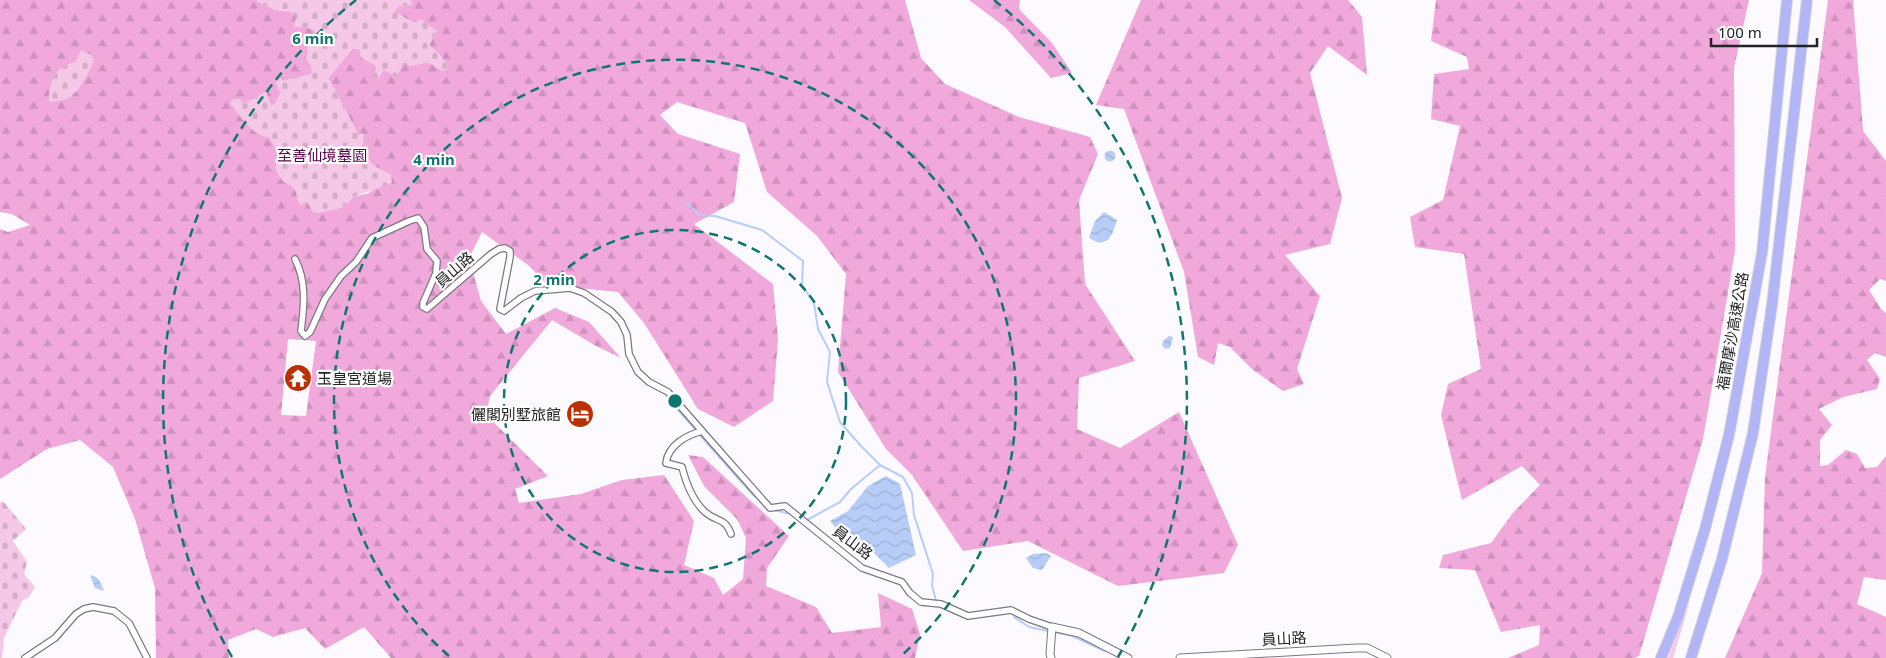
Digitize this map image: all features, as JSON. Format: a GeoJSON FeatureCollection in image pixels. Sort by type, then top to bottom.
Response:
{"type":"FeatureCollection","features":[{"type":"Feature","properties":{"kind":"highway","name":"福爾摩沙高速公路"},"geometry":{"type":"LineString","coordinates":[[1661,658],[1678,617],[1706,529],[1729,435],[1762,253],[1787,0]]}},
{"type":"Feature","properties":{"kind":"highway"},"geometry":{"type":"LineString","coordinates":[[1692,658],[1722,559],[1753,433],[1772,305],[1807,0]]}},
{"type":"Feature","properties":{"kind":"street","name":"員山路"},"geometry":{"type":"LineString","coordinates":[[295,259],[300,272],[305,300],[301,331],[306,336],[310,332],[325,299],[341,276],[356,262],[372,238],[409,220],[418,218],[424,227],[427,249],[437,261],[436,273],[423,303],[424,308],[427,309],[491,254],[504,248],[510,251],[510,257],[500,309],[504,311],[521,298],[535,291],[570,288],[584,293],[612,312],[621,322],[626,335],[629,354],[638,372],[649,382],[668,392],[770,508],[785,506],[862,568],[902,582],[920,602],[941,604],[968,616],[1011,610],[1052,631],[1079,633],[1128,658]]}},
{"type":"Feature","properties":{"kind":"street"},"geometry":{"type":"LineString","coordinates":[[702,431],[690,434],[672,448],[666,462],[682,467],[687,485],[693,496],[706,513],[722,519],[731,534]]}},
{"type":"Feature","properties":{"kind":"street"},"geometry":{"type":"LineString","coordinates":[[24,658],[55,638],[76,614],[84,608],[93,607],[114,611],[129,623],[147,658]]}},
{"type":"Feature","properties":{"kind":"street"},"geometry":{"type":"LineString","coordinates":[[1051,658],[1052,631]]}},
{"type":"Feature","properties":{"kind":"street","name":"員山路"},"geometry":{"type":"LineString","coordinates":[[1180,658],[1366,648],[1387,658]]}},
{"type":"Feature","properties":{"kind":"green space"},"geometry":{"type":"Polygon","coordinates":[[[0,0],[255,0],[276,10],[291,12],[307,27],[316,31],[307,45],[308,53],[306,58],[311,65],[313,74],[283,81],[281,78],[276,83],[281,93],[275,104],[271,106],[266,92],[244,104],[231,103],[254,131],[270,137],[280,157],[283,181],[294,188],[297,199],[302,205],[307,201],[342,208],[353,197],[369,193],[391,175],[374,166],[366,159],[362,150],[362,133],[359,136],[328,78],[353,48],[360,50],[361,57],[384,70],[405,61],[410,66],[428,62],[443,71],[448,67],[439,54],[429,45],[437,31],[416,24],[393,11],[399,6],[412,4],[410,0],[905,0],[921,58],[945,84],[1019,117],[1090,137],[1098,154],[1079,200],[1085,284],[1135,361],[1079,378],[1077,429],[1120,448],[1179,412],[1238,545],[1224,573],[1118,586],[1028,541],[963,551],[912,475],[886,449],[838,372],[846,274],[817,236],[767,192],[745,123],[677,102],[660,115],[678,134],[740,154],[734,202],[694,224],[773,284],[778,339],[773,401],[734,427],[698,409],[644,323],[618,292],[548,285],[528,265],[482,232],[469,258],[481,301],[506,334],[555,308],[589,322],[621,358],[596,346],[552,320],[490,396],[486,415],[548,476],[515,489],[519,503],[581,494],[622,480],[664,475],[694,521],[684,565],[714,578],[723,595],[743,579],[746,538],[737,519],[704,486],[688,455],[703,457],[789,536],[767,568],[766,586],[816,607],[832,633],[881,627],[878,593],[912,609],[920,634],[915,658],[391,658],[364,627],[325,649],[305,628],[273,637],[256,629],[228,640],[229,658],[156,658],[155,588],[135,519],[113,467],[80,440],[47,449],[0,479],[0,229],[8,232],[30,225],[12,214],[0,212],[0,0]],[[288,339],[281,415],[306,416],[316,341],[288,339]]]}},
{"type":"Feature","properties":{"kind":"green space","name":"至善仙境墓園"},"geometry":{"type":"Polygon","coordinates":[[[255,0],[410,0],[413,4],[399,6],[394,11],[415,24],[420,19],[437,31],[429,45],[439,54],[448,67],[443,71],[428,62],[410,66],[405,62],[396,77],[384,70],[378,79],[373,76],[376,66],[361,57],[360,50],[353,48],[328,78],[359,135],[362,133],[363,154],[373,165],[391,175],[392,183],[353,197],[342,208],[314,214],[307,202],[302,205],[297,199],[296,190],[282,180],[275,168],[280,157],[270,138],[258,134],[252,129],[230,103],[236,96],[244,104],[266,92],[271,105],[275,104],[281,93],[276,83],[280,78],[284,81],[312,74],[311,65],[306,58],[308,53],[307,45],[316,31],[307,27],[294,27],[296,17],[291,12],[276,10],[255,0]]]}},
{"type":"Feature","properties":{"kind":"green space"},"geometry":{"type":"Polygon","coordinates":[[[969,0],[1020,0],[1019,9],[1052,43],[1072,73],[1051,78],[1005,27],[969,0]]]}},
{"type":"Feature","properties":{"kind":"green space"},"geometry":{"type":"Polygon","coordinates":[[[1141,0],[1348,0],[1362,17],[1367,75],[1328,46],[1310,73],[1342,198],[1330,244],[1285,255],[1320,296],[1297,369],[1304,384],[1283,391],[1253,370],[1230,347],[1218,343],[1214,365],[1198,357],[1184,272],[1124,109],[1096,105],[1141,0]]]}},
{"type":"Feature","properties":{"kind":"green space"},"geometry":{"type":"Polygon","coordinates":[[[1436,0],[1749,0],[1734,68],[1735,251],[1703,439],[1639,656],[1634,658],[1508,658],[1539,645],[1540,625],[1501,632],[1475,570],[1439,568],[1443,555],[1491,543],[1512,514],[1540,485],[1522,466],[1462,500],[1441,415],[1448,384],[1481,369],[1464,254],[1415,247],[1410,217],[1443,200],[1460,126],[1431,119],[1434,74],[1469,69],[1467,57],[1431,41],[1436,0]]]}},
{"type":"Feature","properties":{"kind":"green space"},"geometry":{"type":"Polygon","coordinates":[[[1828,0],[1853,0],[1863,131],[1886,161],[1886,281],[1880,279],[1869,290],[1881,309],[1886,313],[1886,357],[1875,353],[1867,360],[1880,379],[1877,389],[1843,397],[1819,409],[1832,425],[1820,440],[1820,466],[1828,465],[1846,450],[1857,454],[1865,468],[1877,467],[1886,456],[1886,580],[1864,577],[1857,604],[1886,617],[1886,658],[1725,658],[1762,573],[1765,477],[1828,0]]]}},
{"type":"Feature","properties":{"kind":"green space"},"geometry":{"type":"Polygon","coordinates":[[[81,50],[95,57],[85,80],[69,98],[49,102],[50,88],[54,76],[62,67],[75,62],[81,50]]]}},
{"type":"Feature","properties":{"kind":"green space"},"geometry":{"type":"Polygon","coordinates":[[[3,501],[26,529],[13,541],[27,562],[24,574],[35,587],[29,597],[22,601],[4,638],[2,658],[0,658],[0,503],[3,501]]]}},
{"type":"Feature","properties":{"kind":"green space"},"geometry":{"type":"Polygon","coordinates":[[[1690,601],[1673,658],[1668,658],[1690,601]]]}},
{"type":"Feature","properties":{"kind":"water"},"geometry":{"type":"Polygon","coordinates":[[[1110,150],[1116,156],[1110,162],[1104,156],[1110,150]]]}},
{"type":"Feature","properties":{"kind":"water"},"geometry":{"type":"Polygon","coordinates":[[[1104,212],[1117,220],[1108,240],[1099,243],[1089,238],[1095,221],[1104,212]]]}},
{"type":"Feature","properties":{"kind":"water"},"geometry":{"type":"Polygon","coordinates":[[[1169,336],[1173,337],[1170,348],[1165,349],[1162,345],[1169,336]]]}},
{"type":"Feature","properties":{"kind":"water"},"geometry":{"type":"Polygon","coordinates":[[[886,476],[900,484],[916,555],[889,568],[857,536],[847,542],[830,521],[848,511],[868,486],[886,476]]]}},
{"type":"Feature","properties":{"kind":"water"},"geometry":{"type":"Polygon","coordinates":[[[1046,553],[1051,556],[1042,570],[1033,568],[1026,558],[1033,554],[1046,553]]]}},
{"type":"Feature","properties":{"kind":"water"},"geometry":{"type":"Polygon","coordinates":[[[90,575],[98,578],[104,591],[95,588],[90,575]]]}},
{"type":"Feature","properties":{"kind":"waterway"},"geometry":{"type":"LineString","coordinates":[[686,202],[699,215],[715,216],[762,230],[803,261],[802,285],[814,303],[818,329],[830,352],[827,382],[840,422],[880,465],[903,477],[912,493],[914,515],[933,574],[932,585],[936,601]]}},
{"type":"Feature","properties":{"kind":"waterway"},"geometry":{"type":"LineString","coordinates":[[669,400],[696,430]]}},
{"type":"Feature","properties":{"kind":"waterway"},"geometry":{"type":"LineString","coordinates":[[699,434],[753,495],[760,500]]}},
{"type":"Feature","properties":{"kind":"waterway"},"geometry":{"type":"LineString","coordinates":[[805,519],[807,520],[840,502],[851,489],[880,465]]}},
{"type":"Feature","properties":{"kind":"waterway"},"geometry":{"type":"LineString","coordinates":[[774,510],[791,514]]}},
{"type":"Feature","properties":{"kind":"waterway"},"geometry":{"type":"LineString","coordinates":[[1014,617],[1029,627],[1048,631]]}},
{"type":"Feature","properties":{"kind":"waterway"},"geometry":{"type":"LineString","coordinates":[[1053,632],[1072,636],[1105,651]]}},
{"type":"Feature","properties":{"kind":"place","name":"玉皇宮道場"},"geometry":{"type":"Point","coordinates":[298,378]}},
{"type":"Feature","properties":{"kind":"place","name":"儷閣別墅旅館"},"geometry":{"type":"Point","coordinates":[580,414]}}]}
